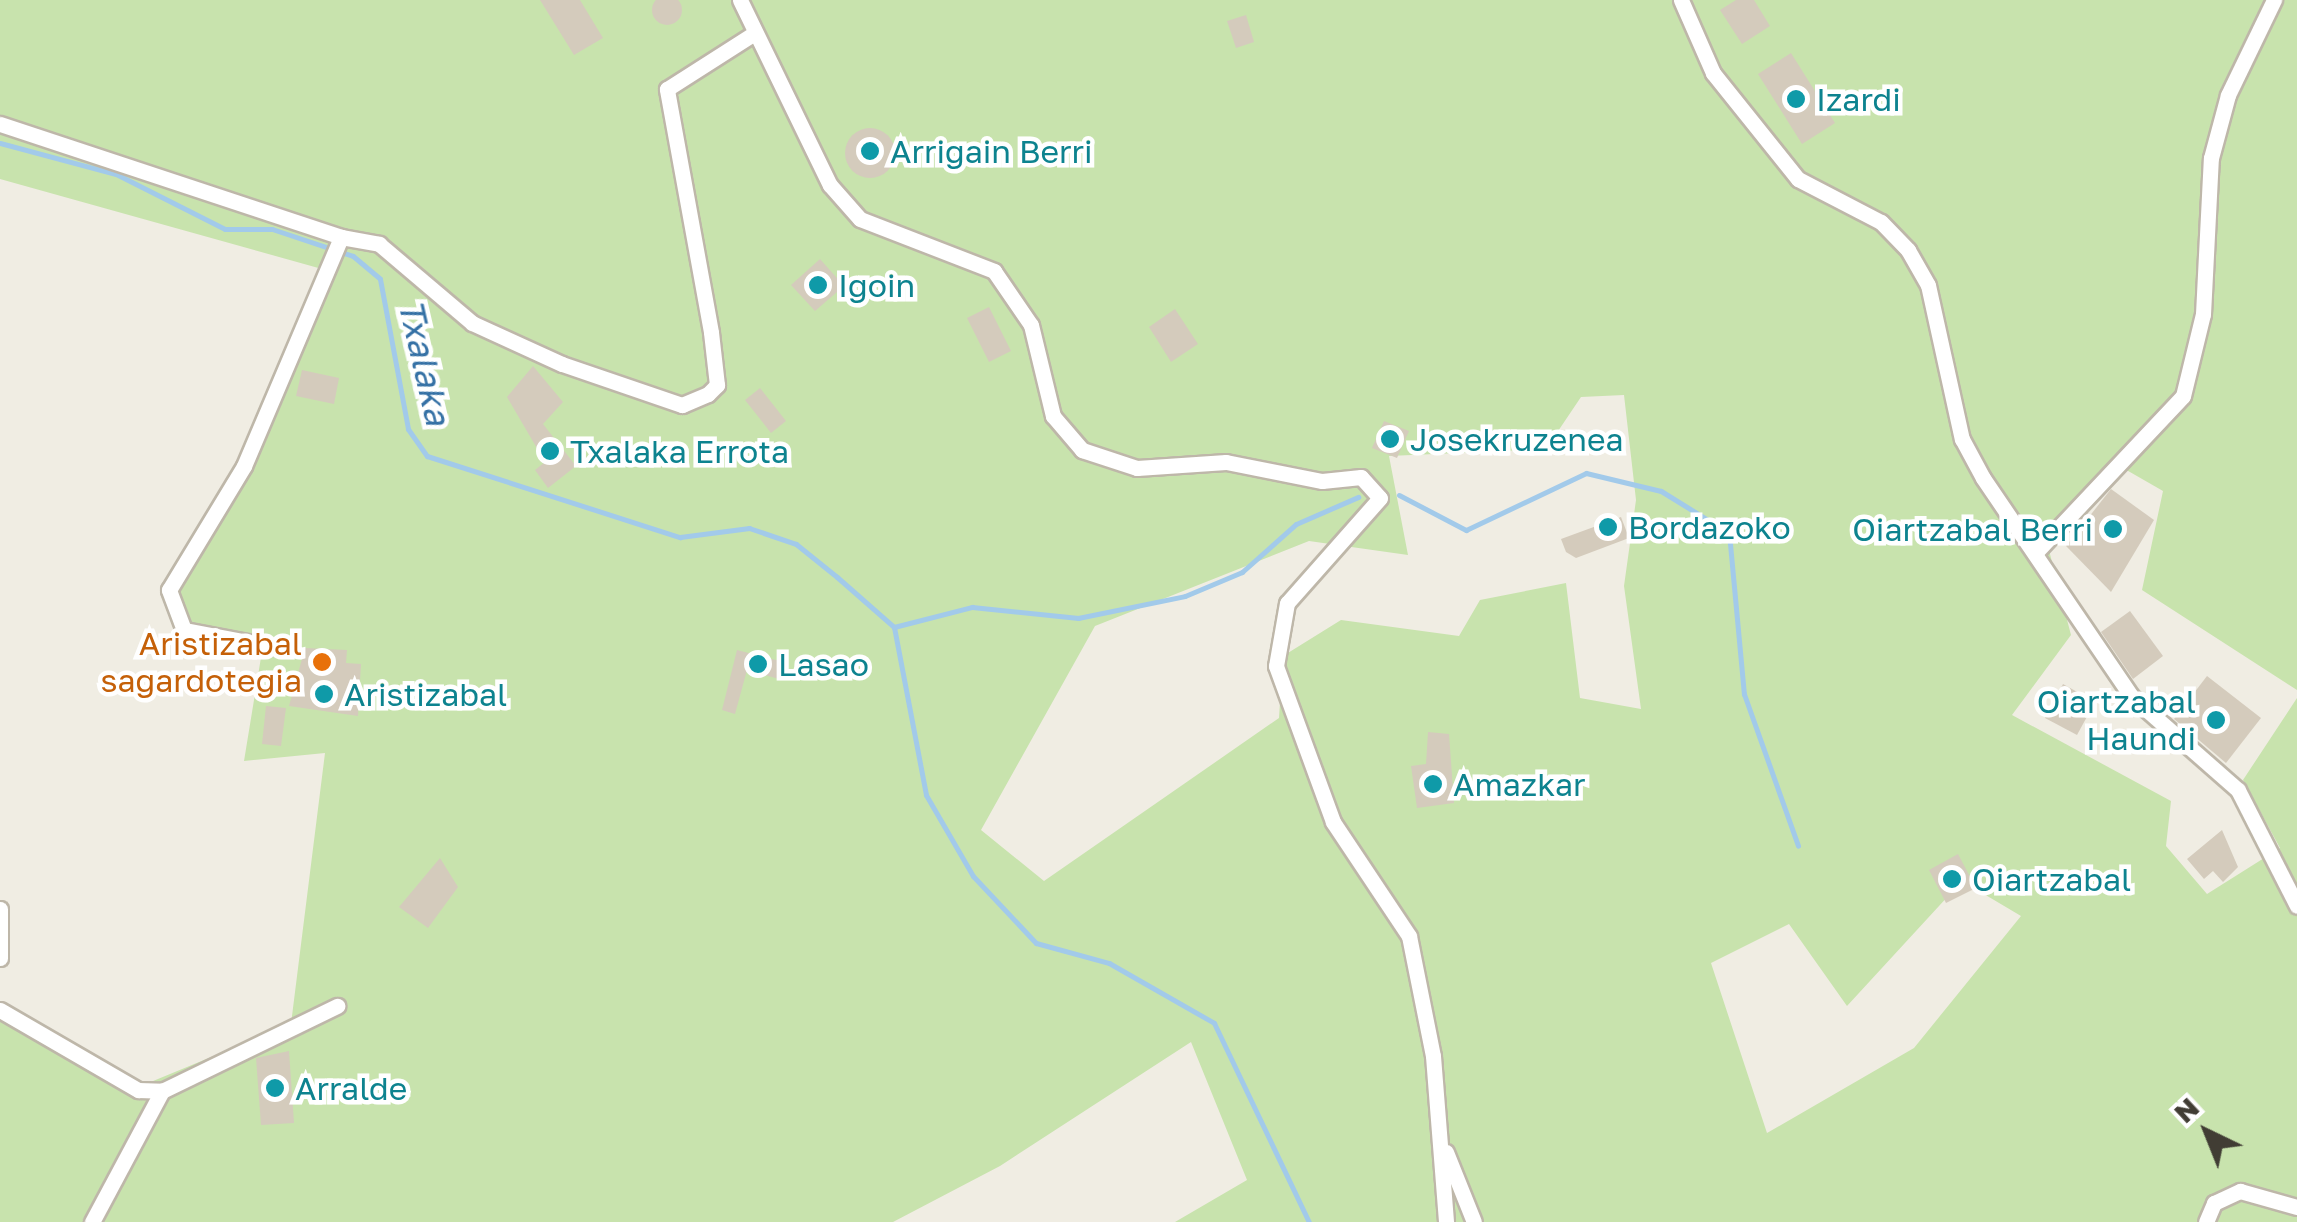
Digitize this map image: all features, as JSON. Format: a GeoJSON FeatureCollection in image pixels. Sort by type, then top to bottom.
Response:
{"type":"FeatureCollection","features":[{"type":"Feature","properties":{"kind":"street"},"geometry":{"type":"LineString","coordinates":[[740,0],[750,36],[830,185],[860,219],[994,271],[1014,296],[1053,416],[1082,450],[1137,468],[1226,462],[1322,481],[1361,477],[1380,498],[1287,603],[1276,666],[1332,822],[1409,936],[1439,1136],[1446,1222]]}},
{"type":"Feature","properties":{"kind":"street"},"geometry":{"type":"LineString","coordinates":[[1681,0],[1714,73],[1787,166],[1881,222],[1908,250],[1928,285],[1962,439],[2131,696],[2238,790],[2297,906]]}},
{"type":"Feature","properties":{"kind":"street"},"geometry":{"type":"LineString","coordinates":[[2036,552],[2183,396],[2203,314],[2210,158],[2228,95],[2274,0]]}},
{"type":"Feature","properties":{"kind":"street"},"geometry":{"type":"LineString","coordinates":[[0,124],[339,240],[379,244],[472,323],[562,364],[682,405],[708,394],[717,385],[667,89],[750,36]]}},
{"type":"Feature","properties":{"kind":"street"},"geometry":{"type":"LineString","coordinates":[[284,649],[184,630],[169,590],[244,466],[339,240]]}},
{"type":"Feature","properties":{"kind":"street"},"geometry":{"type":"LineString","coordinates":[[0,910],[0,958]]}},
{"type":"Feature","properties":{"kind":"street"},"geometry":{"type":"LineString","coordinates":[[0,1010],[138,1090],[162,1091],[337,1006]]}},
{"type":"Feature","properties":{"kind":"street"},"geometry":{"type":"LineString","coordinates":[[92,1222],[162,1091]]}},
{"type":"Feature","properties":{"kind":"street"},"geometry":{"type":"LineString","coordinates":[[1439,1136],[1474,1222]]}},
{"type":"Feature","properties":{"kind":"street"},"geometry":{"type":"LineString","coordinates":[[2206,1222],[2214,1203],[2240,1191],[2297,1208]]}},
{"type":"Feature","properties":{"kind":"green space"},"geometry":{"type":"Polygon","coordinates":[[[0,0],[2297,0],[2297,690],[2142,590],[2163,491],[2116,464],[2044,531],[2071,635],[2012,715],[2171,801],[2166,846],[2207,894],[2280,848],[2243,780],[2297,698],[2297,1222],[1175,1222],[1247,1180],[1191,1042],[1000,1166],[893,1222],[0,1222],[0,1014],[141,1086],[291,1024],[325,753],[244,761],[264,639],[194,629],[179,593],[322,269],[0,179],[0,0]],[[1624,395],[1581,397],[1546,449],[1389,456],[1408,555],[1309,541],[1095,626],[981,830],[1044,881],[1279,718],[1283,656],[1341,620],[1459,636],[1480,600],[1566,583],[1580,698],[1641,709],[1624,586],[1636,500],[1624,395]],[[1962,881],[1847,1006],[1789,924],[1711,963],[1767,1133],[1914,1048],[2021,916],[1962,881]]]}},
{"type":"Feature","properties":{"kind":"building"},"geometry":{"type":"Polygon","coordinates":[[[667,-5],[678,-1],[682,10],[678,21],[667,25],[656,21],[652,10],[656,-1],[667,-5]]]}},
{"type":"Feature","properties":{"kind":"building"},"geometry":{"type":"Polygon","coordinates":[[[540,0],[580,0],[603,38],[574,55],[540,0]]]}},
{"type":"Feature","properties":{"kind":"building"},"geometry":{"type":"Polygon","coordinates":[[[1736,0],[1754,0],[1770,26],[1742,44],[1720,10],[1736,0]]]}},
{"type":"Feature","properties":{"kind":"building"},"geometry":{"type":"Polygon","coordinates":[[[1246,15],[1254,42],[1236,48],[1227,21],[1246,15]]]}},
{"type":"Feature","properties":{"kind":"building","name":"Izardi"},"geometry":{"type":"Polygon","coordinates":[[[1791,53],[1835,123],[1802,144],[1758,74],[1791,53]]]}},
{"type":"Feature","properties":{"kind":"building","name":"Arrigain Berri"},"geometry":{"type":"Polygon","coordinates":[[[870,128],[888,135],[895,153],[888,171],[870,178],[852,171],[845,153],[852,135],[870,128]]]}},
{"type":"Feature","properties":{"kind":"building","name":"Igoin"},"geometry":{"type":"Polygon","coordinates":[[[820,259],[844,286],[815,311],[791,285],[820,259]]]}},
{"type":"Feature","properties":{"kind":"building"},"geometry":{"type":"Polygon","coordinates":[[[989,307],[1011,351],[989,362],[967,318],[989,307]]]}},
{"type":"Feature","properties":{"kind":"building"},"geometry":{"type":"Polygon","coordinates":[[[1175,309],[1198,344],[1171,362],[1149,327],[1175,309]]]}},
{"type":"Feature","properties":{"kind":"building"},"geometry":{"type":"Polygon","coordinates":[[[533,366],[563,402],[543,424],[576,466],[548,488],[535,470],[545,462],[507,397],[533,366]]]}},
{"type":"Feature","properties":{"kind":"building"},"geometry":{"type":"Polygon","coordinates":[[[302,370],[339,378],[334,404],[296,396],[302,370]]]}},
{"type":"Feature","properties":{"kind":"building"},"geometry":{"type":"Polygon","coordinates":[[[760,388],[786,421],[771,433],[745,400],[760,388]]]}},
{"type":"Feature","properties":{"kind":"building","name":"Josekruzenea"},"geometry":{"type":"Polygon","coordinates":[[[1384,421],[1409,431],[1397,458],[1372,448],[1384,421]]]}},
{"type":"Feature","properties":{"kind":"building","name":"Oiartzabal Berri"},"geometry":{"type":"Polygon","coordinates":[[[2111,489],[2154,520],[2111,592],[2066,546],[2111,489]]]}},
{"type":"Feature","properties":{"kind":"building","name":"Bordazoko"},"geometry":{"type":"Polygon","coordinates":[[[1621,517],[1629,538],[1576,558],[1566,552],[1561,539],[1621,517]]]}},
{"type":"Feature","properties":{"kind":"building"},"geometry":{"type":"Polygon","coordinates":[[[2130,611],[2163,656],[2133,679],[2101,632],[2130,611]]]}},
{"type":"Feature","properties":{"kind":"building","name":"Aristizabal"},"geometry":{"type":"Polygon","coordinates":[[[305,648],[347,650],[346,663],[361,664],[358,716],[289,706],[305,648]]]}},
{"type":"Feature","properties":{"kind":"building"},"geometry":{"type":"Polygon","coordinates":[[[737,650],[784,662],[779,679],[747,670],[735,714],[722,710],[737,650]]]}},
{"type":"Feature","properties":{"kind":"building","name":"Oiartzabal Haundi"},"geometry":{"type":"Polygon","coordinates":[[[2207,676],[2261,718],[2226,763],[2174,719],[2207,676]]]}},
{"type":"Feature","properties":{"kind":"building"},"geometry":{"type":"Polygon","coordinates":[[[2063,684],[2095,702],[2077,735],[2045,718],[2063,684]]]}},
{"type":"Feature","properties":{"kind":"building"},"geometry":{"type":"Polygon","coordinates":[[[266,706],[286,708],[281,746],[262,744],[266,706]]]}},
{"type":"Feature","properties":{"kind":"building","name":"Amazkar"},"geometry":{"type":"Polygon","coordinates":[[[1428,732],[1449,734],[1454,803],[1417,808],[1411,766],[1426,764],[1428,732]]]}},
{"type":"Feature","properties":{"kind":"building"},"geometry":{"type":"Polygon","coordinates":[[[2222,830],[2238,867],[2223,882],[2213,871],[2204,879],[2187,859],[2222,830]]]}},
{"type":"Feature","properties":{"kind":"building","name":"Oiartzabal"},"geometry":{"type":"Polygon","coordinates":[[[1958,854],[1976,888],[1946,903],[1929,870],[1958,854]]]}},
{"type":"Feature","properties":{"kind":"building"},"geometry":{"type":"Polygon","coordinates":[[[440,858],[458,887],[428,928],[399,907],[440,858]]]}},
{"type":"Feature","properties":{"kind":"building","name":"Arralde"},"geometry":{"type":"Polygon","coordinates":[[[289,1051],[294,1123],[261,1125],[256,1058],[289,1051]]]}},
{"type":"Feature","properties":{"kind":"waterway","name":"Txalaka"},"geometry":{"type":"LineString","coordinates":[[0,143],[116,174],[225,229],[272,229],[353,256],[380,279],[408,429],[427,456],[680,537],[749,528],[796,544],[837,577],[894,627],[926,795],[973,876],[1036,943],[1109,963],[1214,1023],[1309,1222]]}},
{"type":"Feature","properties":{"kind":"waterway"},"geometry":{"type":"LineString","coordinates":[[1399,495],[1466,530],[1586,473],[1661,491],[1729,533],[1744,694],[1798,846]]}},
{"type":"Feature","properties":{"kind":"waterway"},"geometry":{"type":"LineString","coordinates":[[894,627],[972,607],[1078,618],[1185,596],[1242,572],[1296,524],[1358,497]]}},
{"type":"Feature","properties":{"kind":"place","name":"Izardi"},"geometry":{"type":"Point","coordinates":[1796,99]}},
{"type":"Feature","properties":{"kind":"place","name":"Arrigain Berri"},"geometry":{"type":"Point","coordinates":[870,151]}},
{"type":"Feature","properties":{"kind":"place","name":"Igoin"},"geometry":{"type":"Point","coordinates":[818,285]}},
{"type":"Feature","properties":{"kind":"place","name":"Josekruzenea"},"geometry":{"type":"Point","coordinates":[1390,439]}},
{"type":"Feature","properties":{"kind":"place","name":"Txalaka Errota"},"geometry":{"type":"Point","coordinates":[550,451]}},
{"type":"Feature","properties":{"kind":"place","name":"Bordazoko"},"geometry":{"type":"Point","coordinates":[1608,527]}},
{"type":"Feature","properties":{"kind":"place","name":"Oiartzabal Berri"},"geometry":{"type":"Point","coordinates":[2113,529]}},
{"type":"Feature","properties":{"kind":"place","name":"Aristizabal sagardotegia"},"geometry":{"type":"Point","coordinates":[322,662]}},
{"type":"Feature","properties":{"kind":"place","name":"Lasao"},"geometry":{"type":"Point","coordinates":[758,664]}},
{"type":"Feature","properties":{"kind":"place","name":"Aristizabal"},"geometry":{"type":"Point","coordinates":[324,694]}},
{"type":"Feature","properties":{"kind":"place","name":"Oiartzabal Haundi"},"geometry":{"type":"Point","coordinates":[2216,720]}},
{"type":"Feature","properties":{"kind":"place","name":"Amazkar"},"geometry":{"type":"Point","coordinates":[1433,784]}},
{"type":"Feature","properties":{"kind":"place","name":"Oiartzabal"},"geometry":{"type":"Point","coordinates":[1952,879]}},
{"type":"Feature","properties":{"kind":"place","name":"Arralde"},"geometry":{"type":"Point","coordinates":[275,1088]}}]}
